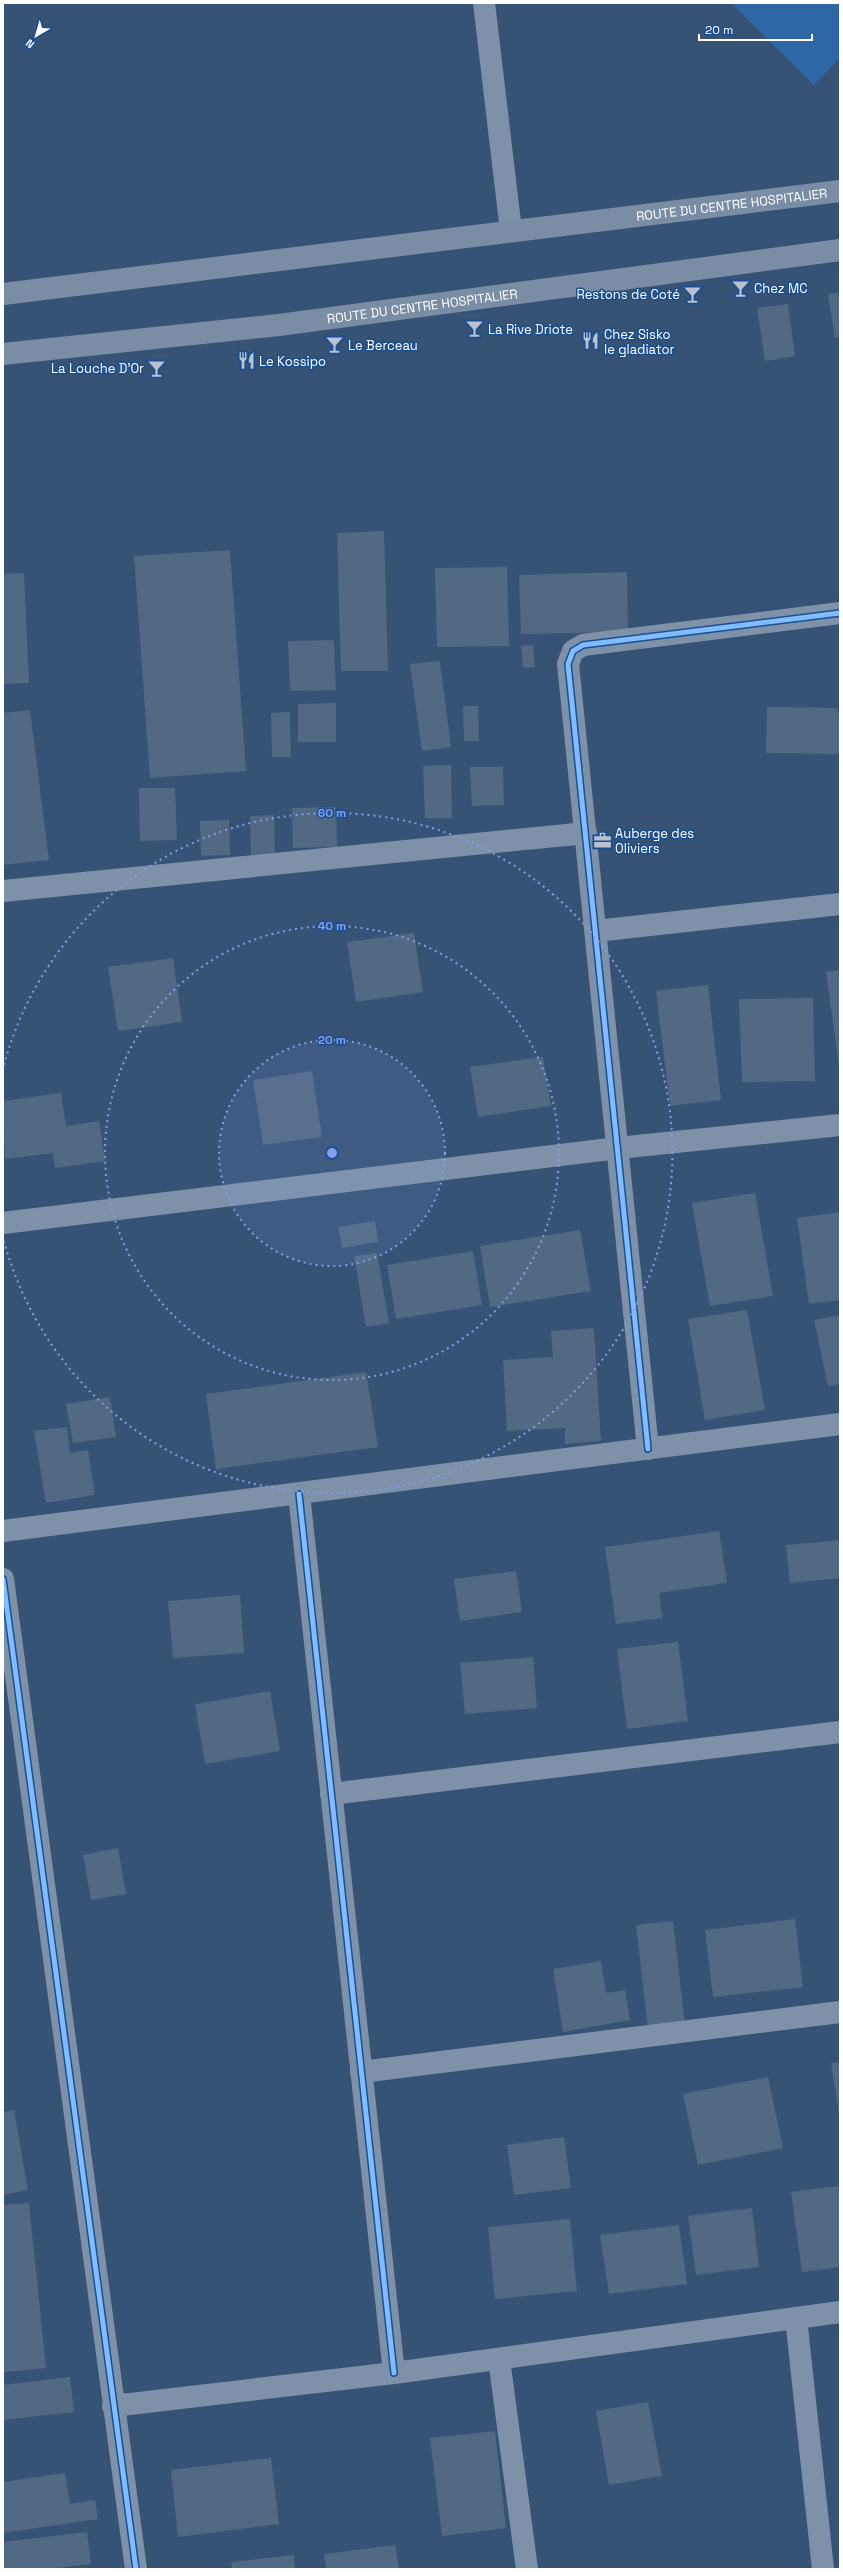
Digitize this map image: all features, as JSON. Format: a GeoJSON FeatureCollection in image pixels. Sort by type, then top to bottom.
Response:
{"type":"FeatureCollection","features":[{"type":"Feature","properties":{"kind":"street"},"geometry":{"type":"LineString","coordinates":[[484,3],[511,231]]}},
{"type":"Feature","properties":{"kind":"street","name":"ROUTE DU CENTRE HOSPITALIER"},"geometry":{"type":"LineString","coordinates":[[3,294],[840,191]]}},
{"type":"Feature","properties":{"kind":"street","name":"ROUTE DU CENTRE HOSPITALIER"},"geometry":{"type":"LineString","coordinates":[[3,354],[279,325],[840,250]]}},
{"type":"Feature","properties":{"kind":"street"},"geometry":{"type":"LineString","coordinates":[[648,1449],[568,664],[573,652],[583,645],[840,613]]}},
{"type":"Feature","properties":{"kind":"street"},"geometry":{"type":"LineString","coordinates":[[3,891],[586,834]]}},
{"type":"Feature","properties":{"kind":"street"},"geometry":{"type":"LineString","coordinates":[[596,931],[840,904]]}},
{"type":"Feature","properties":{"kind":"street"},"geometry":{"type":"LineString","coordinates":[[3,1223],[618,1148],[840,1125]]}},
{"type":"Feature","properties":{"kind":"street"},"geometry":{"type":"LineString","coordinates":[[3,1531],[840,1424]]}},
{"type":"Feature","properties":{"kind":"street"},"geometry":{"type":"LineString","coordinates":[[299,1494],[394,2373]]}},
{"type":"Feature","properties":{"kind":"street"},"geometry":{"type":"LineString","coordinates":[[3,1579],[136,2569]]}},
{"type":"Feature","properties":{"kind":"street"},"geometry":{"type":"LineString","coordinates":[[331,1794],[840,1732]]}},
{"type":"Feature","properties":{"kind":"street"},"geometry":{"type":"LineString","coordinates":[[361,2072],[840,2012]]}},
{"type":"Feature","properties":{"kind":"street"},"geometry":{"type":"LineString","coordinates":[[113,2406],[394,2373],[840,2312]]}},
{"type":"Feature","properties":{"kind":"street"},"geometry":{"type":"LineString","coordinates":[[796,2318],[823,2569]]}},
{"type":"Feature","properties":{"kind":"street"},"geometry":{"type":"LineString","coordinates":[[499,2359],[527,2569]]}},
{"type":"Feature","properties":{"kind":"shaded area"},"geometry":{"type":"Polygon","coordinates":[[[731,3],[840,3],[840,58],[814,85],[731,3]]]}},
{"type":"Feature","properties":{"kind":"building"},"geometry":{"type":"Polygon","coordinates":[[[840,292],[840,337],[835,338],[828,294],[840,292]]]}},
{"type":"Feature","properties":{"kind":"building"},"geometry":{"type":"Polygon","coordinates":[[[788,304],[795,356],[765,361],[757,308],[788,304]]]}},
{"type":"Feature","properties":{"kind":"building"},"geometry":{"type":"Polygon","coordinates":[[[384,531],[388,671],[341,671],[337,533],[384,531]]]}},
{"type":"Feature","properties":{"kind":"building"},"geometry":{"type":"Polygon","coordinates":[[[230,550],[246,771],[150,778],[134,556],[230,550]]]}},
{"type":"Feature","properties":{"kind":"building"},"geometry":{"type":"Polygon","coordinates":[[[507,567],[509,646],[437,647],[435,568],[507,567]]]}},
{"type":"Feature","properties":{"kind":"building"},"geometry":{"type":"Polygon","coordinates":[[[627,572],[628,632],[521,634],[519,575],[627,572]]]}},
{"type":"Feature","properties":{"kind":"building"},"geometry":{"type":"Polygon","coordinates":[[[24,573],[29,683],[3,684],[3,574],[24,573]]]}},
{"type":"Feature","properties":{"kind":"building"},"geometry":{"type":"Polygon","coordinates":[[[334,640],[336,690],[290,691],[288,641],[334,640]]]}},
{"type":"Feature","properties":{"kind":"building"},"geometry":{"type":"Polygon","coordinates":[[[533,645],[535,667],[523,668],[521,646],[533,645]]]}},
{"type":"Feature","properties":{"kind":"building"},"geometry":{"type":"Polygon","coordinates":[[[440,661],[451,747],[422,751],[410,664],[440,661]]]}},
{"type":"Feature","properties":{"kind":"building"},"geometry":{"type":"Polygon","coordinates":[[[336,703],[336,742],[298,742],[298,704],[336,703]]]}},
{"type":"Feature","properties":{"kind":"building"},"geometry":{"type":"Polygon","coordinates":[[[463,706],[478,706],[479,741],[464,741],[463,706]]]}},
{"type":"Feature","properties":{"kind":"building"},"geometry":{"type":"Polygon","coordinates":[[[767,707],[837,708],[840,716],[840,754],[766,753],[767,707]]]}},
{"type":"Feature","properties":{"kind":"building"},"geometry":{"type":"Polygon","coordinates":[[[30,710],[49,860],[3,865],[3,713],[30,710]]]}},
{"type":"Feature","properties":{"kind":"building"},"geometry":{"type":"Polygon","coordinates":[[[290,712],[291,757],[272,757],[271,713],[290,712]]]}},
{"type":"Feature","properties":{"kind":"building"},"geometry":{"type":"Polygon","coordinates":[[[451,765],[452,818],[425,818],[423,766],[451,765]]]}},
{"type":"Feature","properties":{"kind":"building"},"geometry":{"type":"Polygon","coordinates":[[[470,767],[503,767],[504,805],[472,806],[470,767]]]}},
{"type":"Feature","properties":{"kind":"building"},"geometry":{"type":"Polygon","coordinates":[[[139,788],[175,788],[177,840],[140,841],[139,788]]]}},
{"type":"Feature","properties":{"kind":"building"},"geometry":{"type":"Polygon","coordinates":[[[336,807],[337,847],[293,848],[292,808],[336,807]]]}},
{"type":"Feature","properties":{"kind":"building"},"geometry":{"type":"Polygon","coordinates":[[[274,815],[275,855],[251,856],[250,816],[274,815]]]}},
{"type":"Feature","properties":{"kind":"building"},"geometry":{"type":"Polygon","coordinates":[[[229,820],[230,855],[201,856],[200,821],[229,820]]]}},
{"type":"Feature","properties":{"kind":"building"},"geometry":{"type":"Polygon","coordinates":[[[414,933],[423,992],[356,1002],[347,942],[414,933]]]}},
{"type":"Feature","properties":{"kind":"building"},"geometry":{"type":"Polygon","coordinates":[[[173,958],[182,1022],[118,1031],[108,967],[173,958]]]}},
{"type":"Feature","properties":{"kind":"building"},"geometry":{"type":"Polygon","coordinates":[[[840,970],[840,1067],[839,1067],[826,972],[840,970]]]}},
{"type":"Feature","properties":{"kind":"building"},"geometry":{"type":"Polygon","coordinates":[[[708,985],[721,1100],[670,1106],[656,991],[708,985]]]}},
{"type":"Feature","properties":{"kind":"building"},"geometry":{"type":"Polygon","coordinates":[[[813,998],[815,1081],[742,1082],[739,999],[813,998]]]}},
{"type":"Feature","properties":{"kind":"building"},"geometry":{"type":"Polygon","coordinates":[[[543,1057],[551,1106],[478,1117],[470,1067],[543,1057]]]}},
{"type":"Feature","properties":{"kind":"building"},"geometry":{"type":"Polygon","coordinates":[[[312,1071],[322,1137],[263,1145],[253,1080],[312,1071]]]}},
{"type":"Feature","properties":{"kind":"building"},"geometry":{"type":"Polygon","coordinates":[[[61,1093],[66,1126],[99,1121],[105,1161],[55,1168],[53,1153],[5,1159],[3,1101],[61,1093]]]}},
{"type":"Feature","properties":{"kind":"building"},"geometry":{"type":"Polygon","coordinates":[[[755,1193],[773,1296],[710,1306],[692,1203],[755,1193]]]}},
{"type":"Feature","properties":{"kind":"building"},"geometry":{"type":"Polygon","coordinates":[[[840,1212],[840,1300],[809,1304],[797,1218],[840,1212]]]}},
{"type":"Feature","properties":{"kind":"building"},"geometry":{"type":"Polygon","coordinates":[[[375,1221],[378,1242],[342,1248],[338,1227],[375,1221]]]}},
{"type":"Feature","properties":{"kind":"building"},"geometry":{"type":"Polygon","coordinates":[[[580,1230],[591,1291],[490,1307],[480,1246],[580,1230]]]}},
{"type":"Feature","properties":{"kind":"building"},"geometry":{"type":"Polygon","coordinates":[[[473,1251],[482,1305],[396,1319],[387,1265],[473,1251]]]}},
{"type":"Feature","properties":{"kind":"building"},"geometry":{"type":"Polygon","coordinates":[[[377,1253],[389,1323],[366,1327],[354,1256],[377,1253]]]}},
{"type":"Feature","properties":{"kind":"building"},"geometry":{"type":"Polygon","coordinates":[[[747,1310],[765,1410],[705,1420],[688,1319],[747,1310]]]}},
{"type":"Feature","properties":{"kind":"building"},"geometry":{"type":"Polygon","coordinates":[[[840,1315],[840,1384],[828,1386],[814,1320],[840,1315]]]}},
{"type":"Feature","properties":{"kind":"building"},"geometry":{"type":"Polygon","coordinates":[[[594,1328],[601,1441],[565,1444],[565,1428],[507,1431],[503,1360],[553,1357],[551,1331],[594,1328]]]}},
{"type":"Feature","properties":{"kind":"building"},"geometry":{"type":"Polygon","coordinates":[[[366,1372],[378,1447],[216,1469],[206,1394],[366,1372]]]}},
{"type":"Feature","properties":{"kind":"building"},"geometry":{"type":"Polygon","coordinates":[[[110,1397],[116,1437],[73,1443],[66,1404],[110,1397]]]}},
{"type":"Feature","properties":{"kind":"building"},"geometry":{"type":"Polygon","coordinates":[[[67,1427],[70,1453],[88,1450],[95,1495],[46,1503],[34,1431],[67,1427]]]}},
{"type":"Feature","properties":{"kind":"building"},"geometry":{"type":"Polygon","coordinates":[[[719,1531],[727,1583],[659,1593],[662,1618],[616,1624],[605,1547],[719,1531]]]}},
{"type":"Feature","properties":{"kind":"building"},"geometry":{"type":"Polygon","coordinates":[[[840,1540],[840,1578],[790,1583],[786,1545],[840,1540]]]}},
{"type":"Feature","properties":{"kind":"building"},"geometry":{"type":"Polygon","coordinates":[[[516,1571],[522,1612],[460,1621],[454,1579],[516,1571]]]}},
{"type":"Feature","properties":{"kind":"building"},"geometry":{"type":"Polygon","coordinates":[[[240,1595],[244,1653],[173,1658],[168,1601],[240,1595]]]}},
{"type":"Feature","properties":{"kind":"building"},"geometry":{"type":"Polygon","coordinates":[[[678,1642],[688,1721],[627,1729],[617,1649],[678,1642]]]}},
{"type":"Feature","properties":{"kind":"building"},"geometry":{"type":"Polygon","coordinates":[[[533,1657],[537,1708],[465,1714],[460,1663],[533,1657]]]}},
{"type":"Feature","properties":{"kind":"building"},"geometry":{"type":"Polygon","coordinates":[[[270,1691],[280,1751],[205,1764],[195,1704],[270,1691]]]}},
{"type":"Feature","properties":{"kind":"building"},"geometry":{"type":"Polygon","coordinates":[[[118,1848],[126,1894],[91,1900],[83,1855],[118,1848]]]}},
{"type":"Feature","properties":{"kind":"building"},"geometry":{"type":"Polygon","coordinates":[[[795,1919],[803,1987],[713,1997],[705,1930],[795,1919]]]}},
{"type":"Feature","properties":{"kind":"building"},"geometry":{"type":"Polygon","coordinates":[[[673,1921],[685,2024],[648,2028],[636,1925],[673,1921]]]}},
{"type":"Feature","properties":{"kind":"building"},"geometry":{"type":"Polygon","coordinates":[[[601,1961],[606,1993],[625,1990],[630,2020],[563,2032],[553,1969],[601,1961]]]}},
{"type":"Feature","properties":{"kind":"building"},"geometry":{"type":"Polygon","coordinates":[[[840,2062],[840,2113],[839,2113],[831,2063],[840,2062]]]}},
{"type":"Feature","properties":{"kind":"building"},"geometry":{"type":"Polygon","coordinates":[[[768,2077],[783,2148],[698,2165],[683,2094],[768,2077]]]}},
{"type":"Feature","properties":{"kind":"building"},"geometry":{"type":"Polygon","coordinates":[[[14,2110],[28,2190],[3,2195],[3,2112],[14,2110]]]}},
{"type":"Feature","properties":{"kind":"building"},"geometry":{"type":"Polygon","coordinates":[[[564,2137],[571,2188],[514,2195],[507,2145],[564,2137]]]}},
{"type":"Feature","properties":{"kind":"building"},"geometry":{"type":"Polygon","coordinates":[[[839,2186],[840,2267],[802,2272],[791,2192],[839,2186]]]}},
{"type":"Feature","properties":{"kind":"building"},"geometry":{"type":"Polygon","coordinates":[[[29,2203],[46,2368],[3,2372],[3,2205],[29,2203]]]}},
{"type":"Feature","properties":{"kind":"building"},"geometry":{"type":"Polygon","coordinates":[[[752,2208],[759,2267],[696,2275],[688,2216],[752,2208]]]}},
{"type":"Feature","properties":{"kind":"building"},"geometry":{"type":"Polygon","coordinates":[[[570,2219],[577,2291],[495,2299],[488,2227],[570,2219]]]}},
{"type":"Feature","properties":{"kind":"building"},"geometry":{"type":"Polygon","coordinates":[[[679,2225],[687,2284],[609,2294],[600,2235],[679,2225]]]}},
{"type":"Feature","properties":{"kind":"building"},"geometry":{"type":"Polygon","coordinates":[[[70,2377],[74,2412],[3,2420],[3,2385],[70,2377]]]}},
{"type":"Feature","properties":{"kind":"building"},"geometry":{"type":"Polygon","coordinates":[[[648,2402],[662,2476],[609,2485],[596,2411],[648,2402]]]}},
{"type":"Feature","properties":{"kind":"building"},"geometry":{"type":"Polygon","coordinates":[[[495,2431],[506,2528],[442,2536],[430,2438],[495,2431]]]}},
{"type":"Feature","properties":{"kind":"building"},"geometry":{"type":"Polygon","coordinates":[[[271,2458],[279,2524],[178,2537],[171,2470],[271,2458]]]}},
{"type":"Feature","properties":{"kind":"building"},"geometry":{"type":"Polygon","coordinates":[[[65,2473],[70,2504],[95,2500],[98,2519],[3,2533],[3,2482],[65,2473]]]}},
{"type":"Feature","properties":{"kind":"building"},"geometry":{"type":"Polygon","coordinates":[[[87,2532],[91,2564],[48,2569],[3,2569],[3,2542],[87,2532]]]}},
{"type":"Feature","properties":{"kind":"building"},"geometry":{"type":"Polygon","coordinates":[[[395,2545],[399,2569],[326,2569],[324,2554],[395,2545]]]}},
{"type":"Feature","properties":{"kind":"building"},"geometry":{"type":"Polygon","coordinates":[[[294,2555],[295,2569],[232,2569],[231,2562],[294,2555]]]}},
{"type":"Feature","properties":{"kind":"cycle path"},"geometry":{"type":"LineString","coordinates":[[648,1449],[568,664],[573,651],[583,645],[840,613]]}},
{"type":"Feature","properties":{"kind":"cycle path"},"geometry":{"type":"LineString","coordinates":[[299,1494],[394,2373]]}},
{"type":"Feature","properties":{"kind":"cycle path"},"geometry":{"type":"LineString","coordinates":[[3,1579],[136,2569]]}},
{"type":"Feature","properties":{"kind":"place","name":"Chez MC"},"geometry":{"type":"Point","coordinates":[741,288]}},
{"type":"Feature","properties":{"kind":"place","name":"Restons de Coté"},"geometry":{"type":"Point","coordinates":[693,294]}},
{"type":"Feature","properties":{"kind":"place","name":"La Rive Driote"},"geometry":{"type":"Point","coordinates":[475,329]}},
{"type":"Feature","properties":{"kind":"place","name":"Chez Sisko le gladiator"},"geometry":{"type":"Point","coordinates":[591,341]}},
{"type":"Feature","properties":{"kind":"place","name":"Le Berceau"},"geometry":{"type":"Point","coordinates":[335,345]}},
{"type":"Feature","properties":{"kind":"place","name":"Le Kossipo"},"geometry":{"type":"Point","coordinates":[246,361]}},
{"type":"Feature","properties":{"kind":"place","name":"La Louche D'Or"},"geometry":{"type":"Point","coordinates":[157,368]}},
{"type":"Feature","properties":{"kind":"place","name":"Auberge des Oliviers"},"geometry":{"type":"Point","coordinates":[602,840]}}]}
